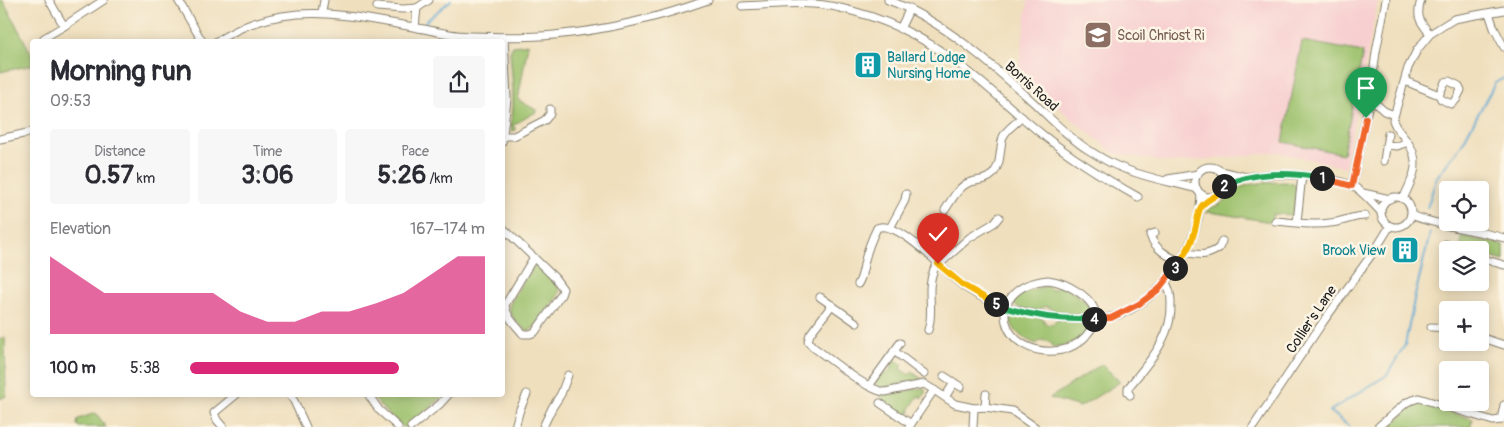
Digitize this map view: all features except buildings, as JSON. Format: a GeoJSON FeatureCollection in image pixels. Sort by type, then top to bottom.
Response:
{"type":"FeatureCollection","features":[{"type":"Feature","properties":{"kind":"street"},"geometry":{"type":"LineString","coordinates":[[49,0],[64,26]]}},
{"type":"Feature","properties":{"kind":"street"},"geometry":{"type":"LineString","coordinates":[[44,38],[104,0]]}},
{"type":"Feature","properties":{"kind":"street"},"geometry":{"type":"LineString","coordinates":[[178,0],[201,39]]}},
{"type":"Feature","properties":{"kind":"street"},"geometry":{"type":"LineString","coordinates":[[322,12],[324,0]]}},
{"type":"Feature","properties":{"kind":"street"},"geometry":{"type":"LineString","coordinates":[[377,8],[417,8],[429,0]]}},
{"type":"Feature","properties":{"kind":"street"},"geometry":{"type":"LineString","coordinates":[[221,39],[254,22],[297,14],[322,12],[468,36],[553,35],[628,24],[661,16],[708,0]]}},
{"type":"Feature","properties":{"kind":"street","name":"Borris Road"},"geometry":{"type":"LineString","coordinates":[[888,0],[910,8],[946,30],[1031,100],[1068,135],[1086,148],[1121,168],[1199,191]]}},
{"type":"Feature","properties":{"kind":"street"},"geometry":{"type":"LineString","coordinates":[[1352,186],[1370,98],[1386,0]]}},
{"type":"Feature","properties":{"kind":"street"},"geometry":{"type":"LineString","coordinates":[[1421,0],[1418,17],[1430,34]]}},
{"type":"Feature","properties":{"kind":"street"},"geometry":{"type":"LineString","coordinates":[[742,6],[806,3],[822,5],[857,12],[900,29],[928,43],[954,60],[1082,164],[1138,196]]}},
{"type":"Feature","properties":{"kind":"street"},"geometry":{"type":"LineString","coordinates":[[415,27],[417,8]]}},
{"type":"Feature","properties":{"kind":"street"},"geometry":{"type":"LineString","coordinates":[[900,29],[910,8]]}},
{"type":"Feature","properties":{"kind":"street"},"geometry":{"type":"LineString","coordinates":[[1403,199],[1414,173],[1415,155],[1408,142],[1394,125],[1393,120],[1413,57],[1430,34],[1454,19],[1504,10]]}},
{"type":"Feature","properties":{"kind":"street"},"geometry":{"type":"LineString","coordinates":[[1489,13],[1504,47]]}},
{"type":"Feature","properties":{"kind":"street"},"geometry":{"type":"LineString","coordinates":[[505,68],[507,87],[505,109]]}},
{"type":"Feature","properties":{"kind":"street"},"geometry":{"type":"LineString","coordinates":[[1405,81],[1439,94]]}},
{"type":"Feature","properties":{"kind":"street"},"geometry":{"type":"LineString","coordinates":[[1370,98],[1384,111],[1394,115]]}},
{"type":"Feature","properties":{"kind":"street"},"geometry":{"type":"LineString","coordinates":[[505,138],[514,136],[544,120],[550,114],[550,109]]}},
{"type":"Feature","properties":{"kind":"street"},"geometry":{"type":"LineString","coordinates":[[945,210],[968,182],[987,179],[992,175],[999,166],[1004,137],[1009,128],[1022,117]]}},
{"type":"Feature","properties":{"kind":"street"},"geometry":{"type":"LineString","coordinates":[[0,139],[30,132]]}},
{"type":"Feature","properties":{"kind":"street"},"geometry":{"type":"LineString","coordinates":[[1384,161],[1388,134]]}},
{"type":"Feature","properties":{"kind":"street"},"geometry":{"type":"LineString","coordinates":[[1386,145],[1397,146],[1408,142]]}},
{"type":"Feature","properties":{"kind":"street"},"geometry":{"type":"LineString","coordinates":[[858,284],[862,278],[871,241],[877,228],[882,226],[890,228],[920,246],[938,264],[978,295],[1006,308],[1045,316],[1111,318],[1139,304],[1165,282],[1180,261],[1194,234],[1201,208],[1196,181],[1198,174],[1205,168],[1214,167],[1225,178],[1224,186],[1221,192],[1211,196],[1201,208]]}},
{"type":"Feature","properties":{"kind":"street"},"geometry":{"type":"LineString","coordinates":[[1220,171],[1248,177]]}},
{"type":"Feature","properties":{"kind":"street","name":"Borris Road"},"geometry":{"type":"LineString","coordinates":[[1165,180],[1198,174]]}},
{"type":"Feature","properties":{"kind":"street"},"geometry":{"type":"LineString","coordinates":[[1297,222],[1302,175]]}},
{"type":"Feature","properties":{"kind":"street"},"geometry":{"type":"LineString","coordinates":[[1224,186],[1248,177],[1302,175],[1352,186],[1363,193],[1381,212],[1383,219],[1390,226],[1404,225],[1410,215],[1409,205],[1403,199],[1397,197],[1390,199],[1384,204],[1381,212]]}},
{"type":"Feature","properties":{"kind":"street"},"geometry":{"type":"LineString","coordinates":[[1199,191],[1211,196]]}},
{"type":"Feature","properties":{"kind":"street"},"geometry":{"type":"LineString","coordinates":[[1363,193],[1390,199]]}},
{"type":"Feature","properties":{"kind":"street"},"geometry":{"type":"LineString","coordinates":[[890,228],[905,200],[906,194]]}},
{"type":"Feature","properties":{"kind":"street"},"geometry":{"type":"LineString","coordinates":[[1410,215],[1428,222],[1488,233],[1504,238]]}},
{"type":"Feature","properties":{"kind":"street"},"geometry":{"type":"LineString","coordinates":[[1275,220],[1330,223],[1365,216]]}},
{"type":"Feature","properties":{"kind":"street"},"geometry":{"type":"LineString","coordinates":[[928,330],[930,324],[931,276],[938,264],[969,238],[994,224],[999,217]]}},
{"type":"Feature","properties":{"kind":"street","name":"Collier's Lane"},"geometry":{"type":"LineString","coordinates":[[1253,427],[1390,226]]}},
{"type":"Feature","properties":{"kind":"street"},"geometry":{"type":"LineString","coordinates":[[505,230],[534,257],[555,278],[563,289],[561,295],[534,332],[523,334],[506,312],[505,305],[534,257]]}},
{"type":"Feature","properties":{"kind":"street"},"geometry":{"type":"LineString","coordinates":[[1155,233],[1150,235],[1154,244],[1165,254],[1180,261]]}},
{"type":"Feature","properties":{"kind":"street"},"geometry":{"type":"LineString","coordinates":[[1186,252],[1195,255],[1207,255],[1220,248],[1222,241]]}},
{"type":"Feature","properties":{"kind":"street"},"geometry":{"type":"LineString","coordinates":[[1489,261],[1504,265]]}},
{"type":"Feature","properties":{"kind":"street"},"geometry":{"type":"LineString","coordinates":[[1041,281],[1054,281],[1071,287],[1085,298],[1092,306],[1096,319],[1082,340],[1064,350],[1051,351],[1040,350],[1021,344],[1008,330],[1004,316],[1010,297],[1024,287],[1041,281]]}},
{"type":"Feature","properties":{"kind":"street"},"geometry":{"type":"LineString","coordinates":[[1130,395],[1128,388],[1154,354],[1170,322],[1170,291],[1165,282]]}},
{"type":"Feature","properties":{"kind":"street"},"geometry":{"type":"LineString","coordinates":[[820,297],[857,323]]}},
{"type":"Feature","properties":{"kind":"street"},"geometry":{"type":"LineString","coordinates":[[832,306],[810,334],[808,341],[813,347],[868,386],[885,392],[924,384],[955,404],[974,408],[985,407],[1012,411],[1027,424],[1035,427]]}},
{"type":"Feature","properties":{"kind":"street"},"geometry":{"type":"LineString","coordinates":[[1431,327],[1439,327]]}},
{"type":"Feature","properties":{"kind":"street"},"geometry":{"type":"LineString","coordinates":[[1489,340],[1504,345]]}},
{"type":"Feature","properties":{"kind":"street"},"geometry":{"type":"LineString","coordinates":[[868,386],[900,344]]}},
{"type":"Feature","properties":{"kind":"street"},"geometry":{"type":"LineString","coordinates":[[894,351],[924,374]]}},
{"type":"Feature","properties":{"kind":"street"},"geometry":{"type":"LineString","coordinates":[[542,427],[561,394],[568,375]]}},
{"type":"Feature","properties":{"kind":"street"},"geometry":{"type":"LineString","coordinates":[[944,376],[958,385],[945,397]]}},
{"type":"Feature","properties":{"kind":"street"},"geometry":{"type":"LineString","coordinates":[[880,403],[909,426],[934,390]]}},
{"type":"Feature","properties":{"kind":"street"},"geometry":{"type":"LineString","coordinates":[[517,426],[520,409],[526,394]]}},
{"type":"Feature","properties":{"kind":"street"},"geometry":{"type":"LineString","coordinates":[[985,407],[986,394]]}},
{"type":"Feature","properties":{"kind":"street"},"geometry":{"type":"LineString","coordinates":[[223,427],[214,413],[233,397]]}},
{"type":"Feature","properties":{"kind":"street"},"geometry":{"type":"LineString","coordinates":[[291,397],[306,427]]}},
{"type":"Feature","properties":{"kind":"street"},"geometry":{"type":"LineString","coordinates":[[370,397],[379,410],[398,427]]}},
{"type":"Feature","properties":{"kind":"street"},"geometry":{"type":"LineString","coordinates":[[411,427],[446,397]]}},
{"type":"Feature","properties":{"kind":"street"},"geometry":{"type":"LineString","coordinates":[[1378,427],[1407,402],[1419,398],[1493,421],[1503,421],[1504,405]]}},
{"type":"Feature","properties":{"kind":"street"},"geometry":{"type":"LineString","coordinates":[[972,427],[974,408]]}},
{"type":"Feature","properties":{"kind":"shaded area"},"geometry":{"type":"Polygon","coordinates":[[[1028,0],[1378,0],[1345,167],[1277,152],[1170,163],[1113,153],[1018,74],[1028,0]]]}},
{"type":"Feature","properties":{"kind":"green space"},"geometry":{"type":"Polygon","coordinates":[[[0,0],[3,0],[30,51],[30,65],[0,72],[0,0]]]}},
{"type":"Feature","properties":{"kind":"green space"},"geometry":{"type":"Polygon","coordinates":[[[1302,41],[1363,52],[1343,154],[1283,142],[1302,41]]]}},
{"type":"Feature","properties":{"kind":"green space"},"geometry":{"type":"Polygon","coordinates":[[[528,44],[518,100],[536,110],[536,112],[513,125],[516,130],[512,131],[513,88],[510,52],[513,46],[528,44]]]}},
{"type":"Feature","properties":{"kind":"green space"},"geometry":{"type":"Polygon","coordinates":[[[1287,182],[1296,186],[1292,215],[1273,214],[1271,222],[1210,212],[1206,213],[1208,210],[1224,202],[1234,191],[1242,187],[1261,183],[1287,182]]]}},
{"type":"Feature","properties":{"kind":"green space"},"geometry":{"type":"Polygon","coordinates":[[[1461,236],[1485,241],[1461,241],[1461,236]]]}},
{"type":"Feature","properties":{"kind":"green space"},"geometry":{"type":"Polygon","coordinates":[[[1489,242],[1504,245],[1504,261],[1489,257],[1489,242]]]}},
{"type":"Feature","properties":{"kind":"green space"},"geometry":{"type":"Polygon","coordinates":[[[538,265],[559,287],[559,294],[534,328],[528,331],[516,320],[509,306],[531,267],[538,265]]]}},
{"type":"Feature","properties":{"kind":"green space"},"geometry":{"type":"Polygon","coordinates":[[[1048,286],[1051,290],[1061,286],[1070,290],[1092,309],[1090,316],[1054,314],[1049,307],[1043,307],[1039,311],[1020,308],[1015,305],[1014,301],[1025,293],[1048,286]]]}},
{"type":"Feature","properties":{"kind":"green space"},"geometry":{"type":"Polygon","coordinates":[[[1015,314],[1042,318],[1046,324],[1054,323],[1057,320],[1087,322],[1090,329],[1078,340],[1069,344],[1053,347],[1050,342],[1041,340],[1037,344],[1023,338],[1014,328],[1010,319],[1015,314]]]}},
{"type":"Feature","properties":{"kind":"green space"},"geometry":{"type":"Polygon","coordinates":[[[5,338],[6,396],[0,399],[0,339],[5,338]]]}},
{"type":"Feature","properties":{"kind":"green space"},"geometry":{"type":"Polygon","coordinates":[[[893,360],[903,365],[900,369],[909,375],[912,372],[922,379],[881,388],[875,382],[881,373],[886,375],[893,366],[889,363],[893,360]]]}},
{"type":"Feature","properties":{"kind":"green space"},"geometry":{"type":"Polygon","coordinates":[[[1102,364],[1120,382],[1080,407],[1050,398],[1102,364]]]}},
{"type":"Feature","properties":{"kind":"green space"},"geometry":{"type":"Polygon","coordinates":[[[925,389],[925,394],[922,398],[918,396],[909,410],[911,412],[907,415],[904,415],[881,398],[881,395],[925,389]]]}},
{"type":"Feature","properties":{"kind":"green space"},"geometry":{"type":"Polygon","coordinates":[[[373,397],[442,397],[407,427],[403,427],[382,408],[373,397]]]}},
{"type":"Feature","properties":{"kind":"green space"},"geometry":{"type":"Polygon","coordinates":[[[1416,403],[1473,419],[1470,427],[1389,427],[1416,403]]]}},
{"type":"Feature","properties":{"kind":"green space"},"geometry":{"type":"Polygon","coordinates":[[[96,413],[106,427],[79,427],[77,425],[78,419],[96,413]]]}},
{"type":"Feature","properties":{"kind":"waterway"},"geometry":{"type":"LineString","coordinates":[[424,23],[451,0]]}},
{"type":"Feature","properties":{"kind":"waterway"},"geometry":{"type":"LineString","coordinates":[[1427,208],[1437,177],[1462,144],[1495,83],[1504,78]]}},
{"type":"Feature","properties":{"kind":"waterway"},"geometry":{"type":"LineString","coordinates":[[1350,427],[1330,411],[1387,375],[1405,345],[1430,233]]}},
{"type":"Feature","properties":{"kind":"place","name":"Scoil Chriost Ri"},"geometry":{"type":"Point","coordinates":[1098,35]}},
{"type":"Feature","properties":{"kind":"place","name":"Ballard Lodge Nursing Home"},"geometry":{"type":"Point","coordinates":[868,65]}},
{"type":"Feature","properties":{"kind":"place","name":"Brook View"},"geometry":{"type":"Point","coordinates":[1405,250]}},
{"type":"Feature","properties":{"kind":"route"},"geometry":{"type":"LineString","coordinates":[[938,264],[978,295],[1016,311],[1057,318],[1111,318],[1139,304],[1158,290],[1165,282],[1190,246],[1201,208],[1211,196],[1218,195],[1224,186],[1248,177],[1306,175],[1352,186],[1366,118]]}}]}
